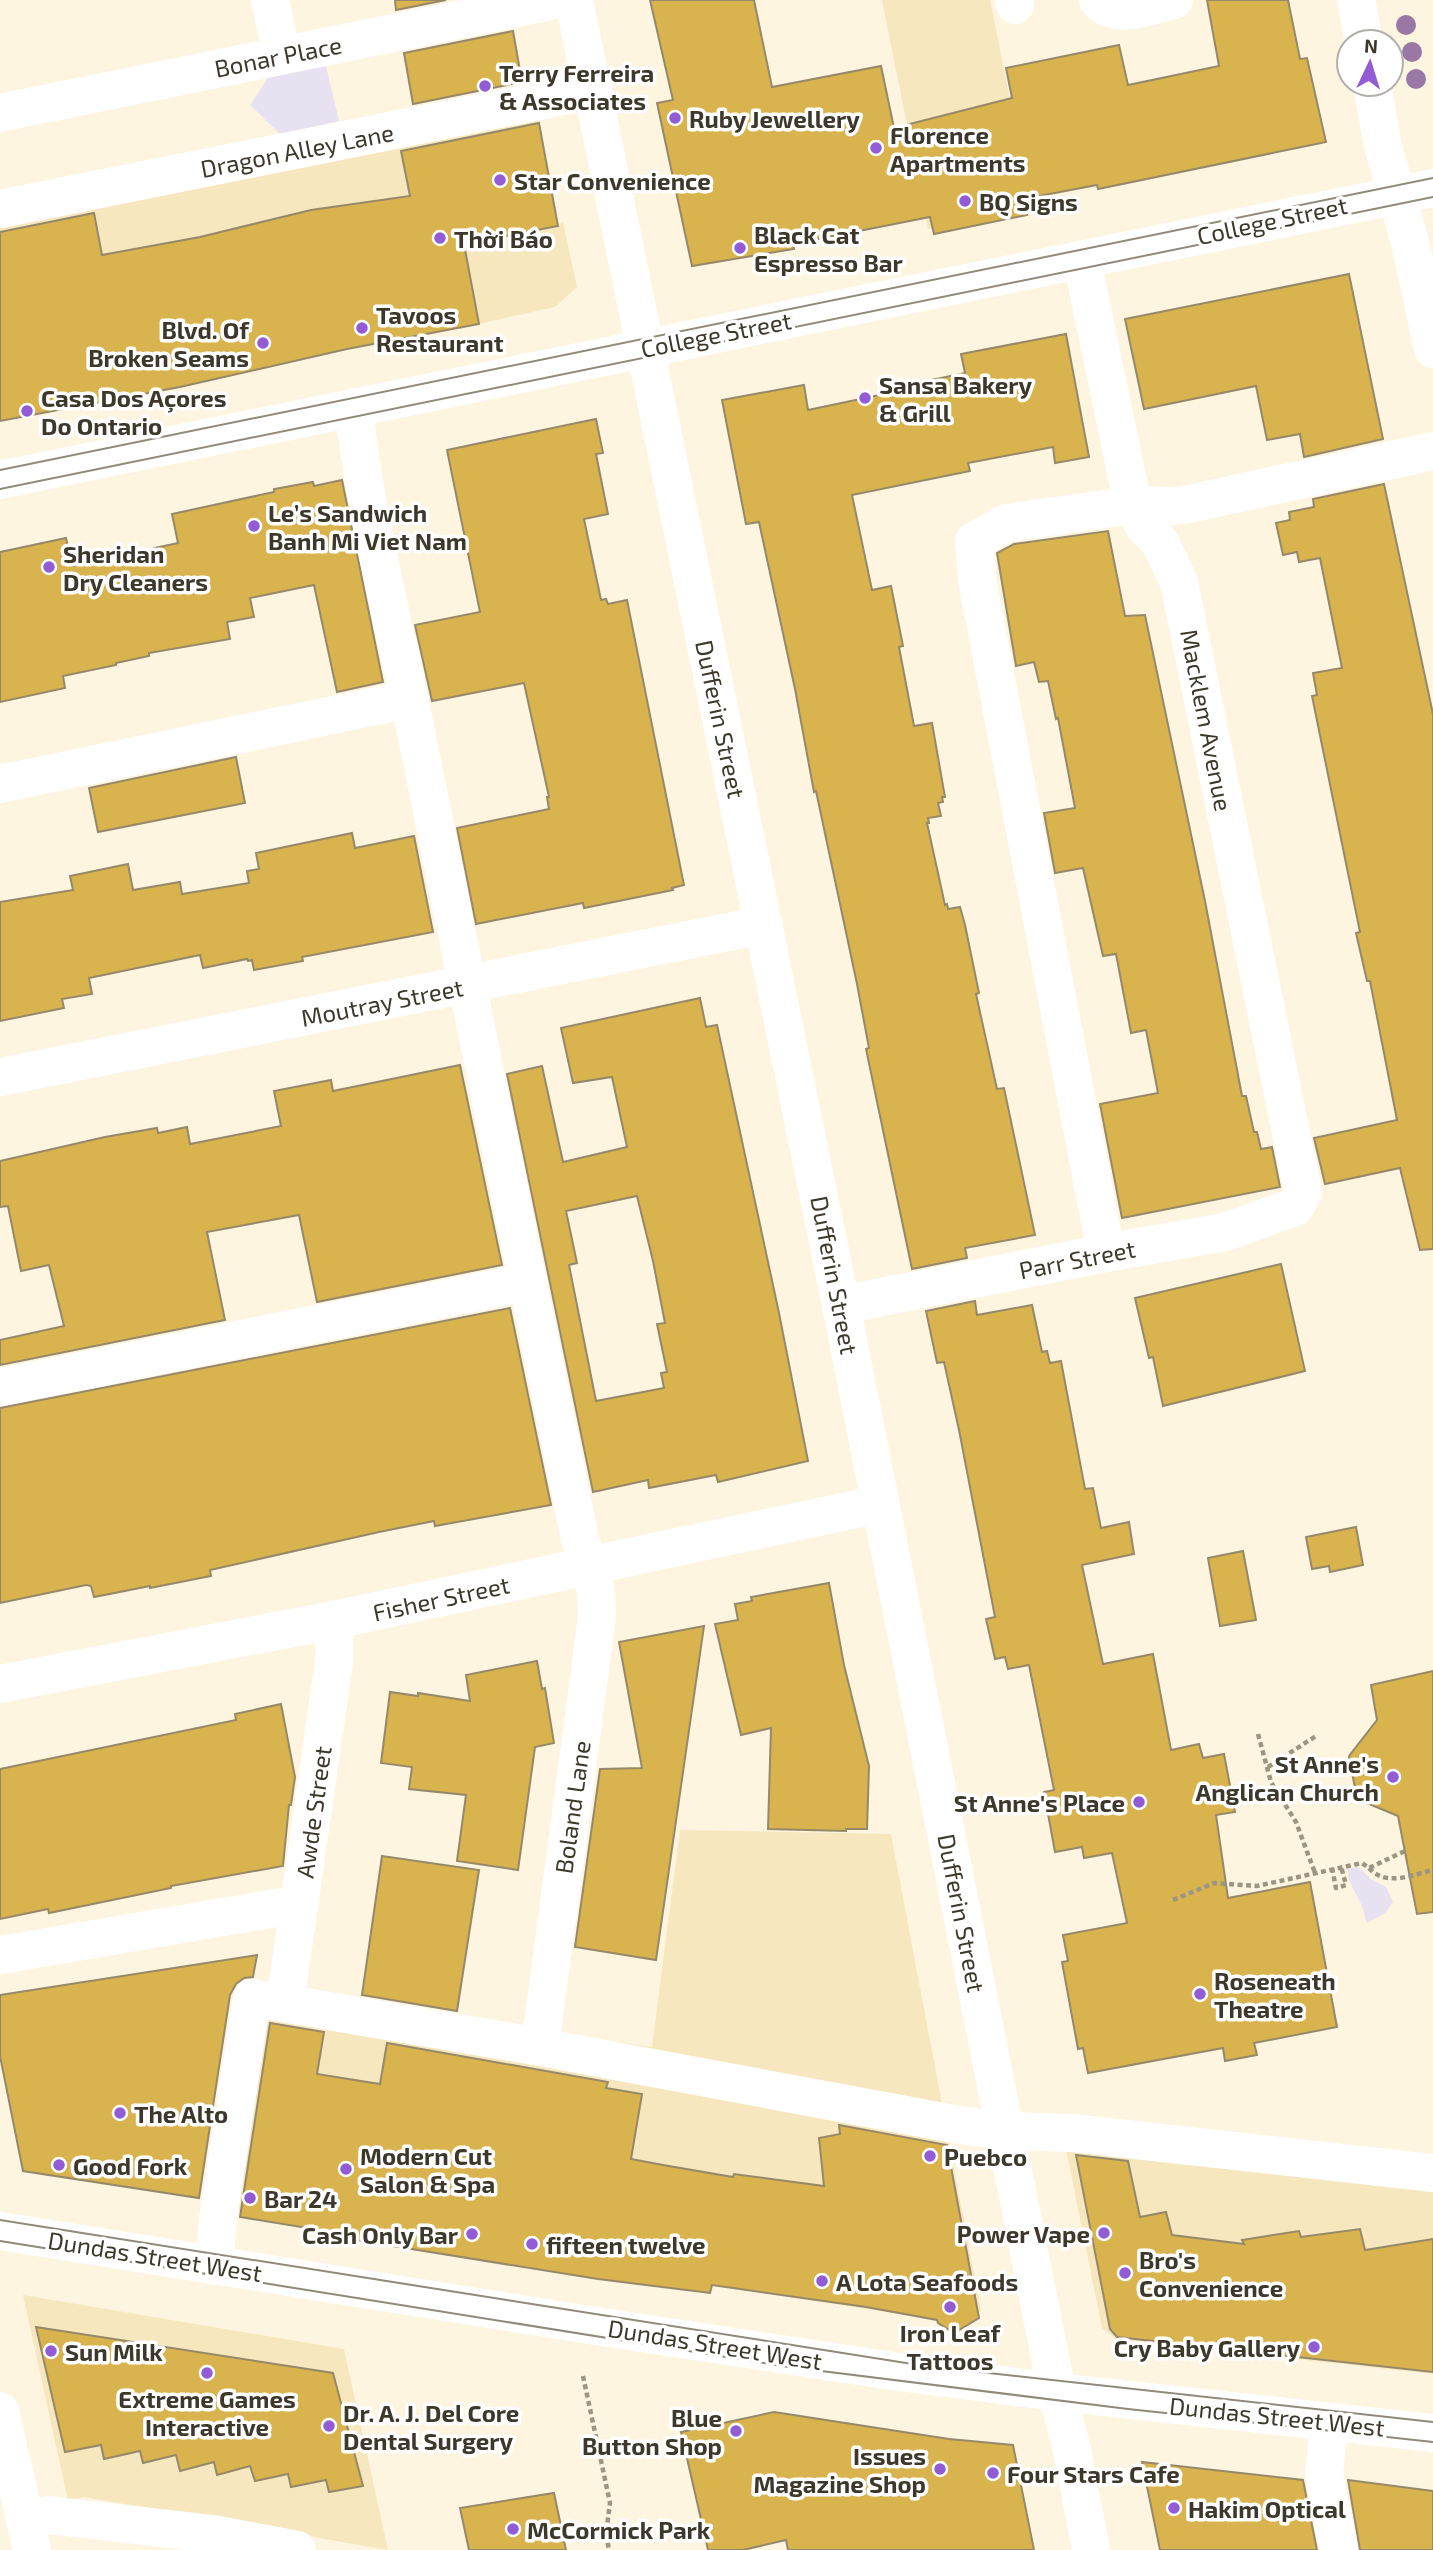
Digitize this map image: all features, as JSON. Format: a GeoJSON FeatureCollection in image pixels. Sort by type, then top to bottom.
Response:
{"type":"FeatureCollection","features":[{"type":"Feature","properties":{"kind":"main road"},"geometry":{"type":"LineString","coordinates":[[270,0],[282,54]]}},
{"type":"Feature","properties":{"kind":"main road","name":"Bonar Place"},"geometry":{"type":"LineString","coordinates":[[0,113],[556,0]]}},
{"type":"Feature","properties":{"kind":"main road","name":"Dufferin Street"},"geometry":{"type":"LineString","coordinates":[[574,0],[764,925],[1057,2392],[1072,2451],[1091,2550]]}},
{"type":"Feature","properties":{"kind":"main road"},"geometry":{"type":"LineString","coordinates":[[1098,0],[1104,7],[1119,11],[1174,0]]}},
{"type":"Feature","properties":{"kind":"main road"},"geometry":{"type":"LineString","coordinates":[[1356,0],[1361,28]]}},
{"type":"Feature","properties":{"kind":"main road","name":"Dragon Alley Lane"},"geometry":{"type":"LineString","coordinates":[[0,209],[593,90]]}},
{"type":"Feature","properties":{"kind":"main road"},"geometry":{"type":"LineString","coordinates":[[1374,98],[1383,146],[1411,246],[1433,349]]}},
{"type":"Feature","properties":{"kind":"main road","name":"College Street"},"geometry":{"type":"LineString","coordinates":[[0,480],[1433,188]]}},
{"type":"Feature","properties":{"kind":"main road","name":"Macklem Avenue"},"geometry":{"type":"LineString","coordinates":[[1082,261],[1133,505],[1144,526],[1161,544],[1179,582],[1303,1192]]}},
{"type":"Feature","properties":{"kind":"main road","name":"Boland Lane"},"geometry":{"type":"LineString","coordinates":[[354,407],[359,456],[410,699],[465,986],[580,1539],[596,1591],[597,1617],[540,2047]]}},
{"type":"Feature","properties":{"kind":"main road"},"geometry":{"type":"LineString","coordinates":[[1106,1253],[978,585],[974,541],[1007,523],[1133,505],[1189,504],[1433,451]]}},
{"type":"Feature","properties":{"kind":"main road"},"geometry":{"type":"LineString","coordinates":[[0,784],[410,699]]}},
{"type":"Feature","properties":{"kind":"main road","name":"Moutray Street"},"geometry":{"type":"LineString","coordinates":[[0,1077],[764,925]]}},
{"type":"Feature","properties":{"kind":"main road","name":"Parr Street"},"geometry":{"type":"LineString","coordinates":[[841,1305],[1225,1232],[1295,1207],[1303,1192]]}},
{"type":"Feature","properties":{"kind":"main road"},"geometry":{"type":"LineString","coordinates":[[0,1387],[528,1282]]}},
{"type":"Feature","properties":{"kind":"main road","name":"Fisher Street"},"geometry":{"type":"LineString","coordinates":[[0,1684],[334,1620],[880,1504]]}},
{"type":"Feature","properties":{"kind":"main road","name":"Awde Street"},"geometry":{"type":"LineString","coordinates":[[285,2003],[334,1662],[334,1620]]}},
{"type":"Feature","properties":{"kind":"main road"},"geometry":{"type":"LineString","coordinates":[[0,1955],[300,1904]]}},
{"type":"Feature","properties":{"kind":"main road"},"geometry":{"type":"LineString","coordinates":[[214,2266],[218,2219],[252,1998],[540,2047],[959,2125],[1006,2131],[1072,2133],[1433,2172]]}},
{"type":"Feature","properties":{"kind":"main road","name":"Dundas Street West"},"geometry":{"type":"LineString","coordinates":[[0,2231],[799,2358],[1057,2392],[1433,2433]]}},
{"type":"Feature","properties":{"kind":"main road"},"geometry":{"type":"LineString","coordinates":[[0,2411],[28,2535]]}},
{"type":"Feature","properties":{"kind":"main road"},"geometry":{"type":"LineString","coordinates":[[1329,2421],[1324,2473],[1339,2550]]}},
{"type":"Feature","properties":{"kind":"main road"},"geometry":{"type":"LineString","coordinates":[[28,2535],[49,2515],[213,2534],[297,2550]]}},
{"type":"Feature","properties":{"kind":"path"},"geometry":{"type":"LineString","coordinates":[[1258,1734],[1271,1782],[1296,1822],[1315,1873]]}},
{"type":"Feature","properties":{"kind":"path"},"geometry":{"type":"LineString","coordinates":[[1268,1767],[1316,1736]]}},
{"type":"Feature","properties":{"kind":"path"},"geometry":{"type":"LineString","coordinates":[[1369,1868],[1405,1851]]}},
{"type":"Feature","properties":{"kind":"path"},"geometry":{"type":"LineString","coordinates":[[1173,1900],[1214,1883],[1257,1886],[1362,1863],[1378,1878],[1391,1879],[1433,1870]]}},
{"type":"Feature","properties":{"kind":"path"},"geometry":{"type":"LineString","coordinates":[[1332,1868],[1336,1888],[1346,1885],[1341,1866]]}},
{"type":"Feature","properties":{"kind":"path"},"geometry":{"type":"LineString","coordinates":[[583,2376],[610,2503],[606,2534],[609,2550]]}},
{"type":"Feature","properties":{"kind":"shaded area"},"geometry":{"type":"Polygon","coordinates":[[[882,0],[990,0],[1032,209],[928,229],[882,0]]]}},
{"type":"Feature","properties":{"kind":"shaded area"},"geometry":{"type":"Polygon","coordinates":[[[325,62],[339,121],[281,135],[250,105],[270,75],[325,62]]]}},
{"type":"Feature","properties":{"kind":"shaded area"},"geometry":{"type":"Polygon","coordinates":[[[538,121],[558,225],[563,222],[577,287],[555,307],[437,333],[347,349],[224,378],[0,421],[0,228],[538,121]]]}},
{"type":"Feature","properties":{"kind":"shaded area"},"geometry":{"type":"Polygon","coordinates":[[[680,1830],[891,1834],[981,2311],[963,2324],[232,2210],[264,1989],[652,2047],[680,1830]]]}},
{"type":"Feature","properties":{"kind":"shaded area"},"geometry":{"type":"Polygon","coordinates":[[[1358,1867],[1371,1879],[1386,1887],[1393,1902],[1385,1913],[1367,1923],[1348,1875],[1348,1869],[1358,1867]]]}},
{"type":"Feature","properties":{"kind":"shaded area"},"geometry":{"type":"Polygon","coordinates":[[[1064,2139],[1433,2183],[1433,2374],[1116,2339],[1102,2328],[1064,2139]]]}},
{"type":"Feature","properties":{"kind":"shaded area"},"geometry":{"type":"Polygon","coordinates":[[[23,2295],[344,2349],[388,2550],[84,2497],[68,2501],[23,2295]]]}},
{"type":"Feature","properties":{"kind":"building"},"geometry":{"type":"Polygon","coordinates":[[[395,0],[446,0],[396,10],[395,0]]]}},
{"type":"Feature","properties":{"kind":"building"},"geometry":{"type":"Polygon","coordinates":[[[650,0],[754,0],[772,87],[881,66],[894,128],[1012,98],[1006,68],[1119,45],[1128,85],[1219,66],[1207,0],[1288,0],[1300,59],[1307,58],[1326,142],[1098,189],[1097,185],[1039,196],[1040,199],[1024,201],[1027,215],[934,234],[930,217],[793,244],[794,249],[692,266],[657,103],[673,100],[650,0]]]}},
{"type":"Feature","properties":{"kind":"building"},"geometry":{"type":"Polygon","coordinates":[[[513,31],[522,82],[413,104],[404,53],[513,31]]]}},
{"type":"Feature","properties":{"kind":"building"},"geometry":{"type":"Polygon","coordinates":[[[539,123],[558,226],[464,244],[479,324],[347,349],[180,387],[0,421],[0,232],[94,213],[102,255],[200,237],[311,210],[410,196],[401,151],[539,123]]]}},
{"type":"Feature","properties":{"kind":"building"},"geometry":{"type":"Polygon","coordinates":[[[1349,274],[1383,439],[1304,457],[1300,434],[1267,440],[1256,386],[1144,409],[1125,319],[1349,274]]]}},
{"type":"Feature","properties":{"kind":"building"},"geometry":{"type":"Polygon","coordinates":[[[1066,334],[1089,457],[1055,463],[1053,447],[968,463],[970,471],[852,495],[872,590],[891,586],[903,646],[899,647],[914,726],[932,723],[945,797],[942,797],[943,802],[938,803],[941,816],[928,818],[927,823],[945,905],[947,904],[948,909],[960,907],[965,925],[979,993],[976,994],[997,1089],[1004,1088],[1035,1235],[965,1248],[967,1258],[912,1269],[866,1049],[869,1048],[857,984],[816,791],[814,792],[759,522],[746,524],[722,400],[804,385],[808,410],[965,373],[961,354],[1066,334]]]}},
{"type":"Feature","properties":{"kind":"building"},"geometry":{"type":"Polygon","coordinates":[[[596,419],[603,453],[596,454],[608,514],[584,519],[601,600],[606,599],[608,604],[627,600],[684,885],[672,888],[673,890],[584,908],[583,903],[476,924],[457,828],[549,809],[549,797],[524,683],[432,701],[415,625],[480,612],[447,450],[596,419]]]}},
{"type":"Feature","properties":{"kind":"building"},"geometry":{"type":"Polygon","coordinates":[[[342,480],[383,682],[337,692],[314,585],[250,598],[254,617],[227,622],[230,639],[149,653],[149,656],[116,665],[63,676],[65,688],[0,702],[0,552],[66,538],[72,566],[178,543],[172,514],[274,492],[274,489],[313,482],[314,486],[342,480]]]}},
{"type":"Feature","properties":{"kind":"building"},"geometry":{"type":"Polygon","coordinates":[[[1384,484],[1433,714],[1433,1249],[1420,1250],[1400,1168],[1325,1184],[1314,1138],[1397,1120],[1370,981],[1367,981],[1356,933],[1360,932],[1312,696],[1317,695],[1313,673],[1342,668],[1320,558],[1299,562],[1297,552],[1283,555],[1276,523],[1290,520],[1289,512],[1314,507],[1313,499],[1384,484]]]}},
{"type":"Feature","properties":{"kind":"building"},"geometry":{"type":"Polygon","coordinates":[[[1108,531],[1125,616],[1145,615],[1205,901],[1242,1096],[1246,1096],[1254,1132],[1257,1132],[1261,1149],[1272,1147],[1280,1187],[1122,1218],[1100,1104],[1158,1093],[1146,1030],[1131,1033],[1116,954],[1103,956],[1083,868],[1055,873],[1044,813],[1075,808],[1048,681],[1039,682],[1034,662],[1016,666],[997,553],[1014,544],[1108,531]]]}},
{"type":"Feature","properties":{"kind":"building"},"geometry":{"type":"Polygon","coordinates":[[[236,757],[245,803],[98,832],[89,788],[236,757]]]}},
{"type":"Feature","properties":{"kind":"building"},"geometry":{"type":"Polygon","coordinates":[[[352,833],[355,848],[414,836],[433,932],[302,957],[303,961],[254,970],[252,960],[247,959],[203,968],[200,955],[89,978],[92,994],[62,999],[64,1008],[0,1021],[0,902],[73,890],[70,876],[128,864],[133,890],[180,882],[182,894],[249,883],[247,871],[259,869],[256,853],[352,833]]]}},
{"type":"Feature","properties":{"kind":"building"},"geometry":{"type":"Polygon","coordinates":[[[700,998],[706,1027],[717,1025],[808,1461],[718,1482],[716,1475],[649,1488],[648,1480],[593,1492],[507,1074],[542,1066],[563,1162],[627,1147],[612,1077],[573,1083],[561,1028],[700,998]],[[637,1196],[566,1211],[577,1263],[569,1265],[596,1401],[664,1388],[661,1373],[667,1372],[657,1324],[665,1323],[637,1196]]]}},
{"type":"Feature","properties":{"kind":"building"},"geometry":{"type":"Polygon","coordinates":[[[460,1065],[502,1265],[317,1302],[299,1215],[207,1232],[225,1320],[0,1365],[0,1340],[64,1326],[49,1265],[21,1271],[8,1206],[0,1207],[0,1161],[157,1128],[158,1133],[187,1127],[190,1144],[281,1126],[274,1091],[331,1080],[333,1091],[460,1065]]]}},
{"type":"Feature","properties":{"kind":"building"},"geometry":{"type":"Polygon","coordinates":[[[1281,1264],[1305,1371],[1163,1406],[1153,1357],[1149,1358],[1135,1298],[1281,1264]]]}},
{"type":"Feature","properties":{"kind":"building"},"geometry":{"type":"Polygon","coordinates":[[[975,1301],[977,1315],[1032,1305],[1042,1352],[1047,1351],[1050,1363],[1061,1361],[1085,1489],[1093,1488],[1101,1528],[1129,1522],[1134,1554],[1082,1565],[1103,1664],[1153,1654],[1171,1750],[1199,1744],[1203,1758],[1224,1754],[1235,1812],[1216,1815],[1228,1898],[1310,1882],[1337,2027],[1254,2043],[1257,2055],[1225,2061],[1223,2048],[1088,2073],[1083,2048],[1078,2049],[1062,1962],[1068,1961],[1063,1935],[1127,1923],[1112,1853],[1084,1858],[1082,1847],[1055,1852],[1044,1792],[1054,1790],[1029,1665],[1008,1669],[1005,1657],[995,1659],[986,1619],[995,1617],[959,1430],[944,1362],[937,1363],[926,1311],[975,1301]]]}},
{"type":"Feature","properties":{"kind":"building"},"geometry":{"type":"Polygon","coordinates":[[[510,1308],[551,1505],[435,1526],[434,1521],[379,1532],[210,1570],[211,1576],[150,1588],[94,1597],[91,1586],[86,1585],[0,1603],[0,1408],[510,1308]]]}},
{"type":"Feature","properties":{"kind":"building"},"geometry":{"type":"Polygon","coordinates":[[[1356,1527],[1363,1565],[1330,1572],[1329,1566],[1312,1569],[1306,1537],[1356,1527]]]}},
{"type":"Feature","properties":{"kind":"building"},"geometry":{"type":"Polygon","coordinates":[[[1243,1551],[1256,1620],[1220,1626],[1208,1558],[1243,1551]]]}},
{"type":"Feature","properties":{"kind":"building"},"geometry":{"type":"Polygon","coordinates":[[[829,1583],[844,1665],[869,1766],[867,1829],[768,1829],[771,1728],[741,1735],[715,1624],[738,1620],[735,1604],[752,1601],[751,1597],[829,1583]]]}},
{"type":"Feature","properties":{"kind":"building"},"geometry":{"type":"Polygon","coordinates":[[[704,1626],[656,1960],[575,1947],[600,1769],[642,1768],[619,1642],[704,1626]]]}},
{"type":"Feature","properties":{"kind":"building"},"geometry":{"type":"Polygon","coordinates":[[[537,1661],[542,1689],[545,1688],[554,1743],[535,1747],[518,1870],[457,1861],[466,1795],[409,1789],[412,1767],[381,1763],[390,1692],[418,1696],[418,1693],[470,1701],[466,1675],[537,1661]]]}},
{"type":"Feature","properties":{"kind":"building","name":"St Anne's Anglican Church"},"geometry":{"type":"Polygon","coordinates":[[[1433,1671],[1433,1912],[1417,1914],[1398,1816],[1357,1799],[1349,1756],[1377,1720],[1371,1685],[1433,1671]]]}},
{"type":"Feature","properties":{"kind":"building"},"geometry":{"type":"Polygon","coordinates":[[[281,1704],[295,1777],[289,1805],[283,1866],[171,1886],[49,1913],[48,1909],[0,1919],[0,1769],[236,1720],[235,1714],[281,1704]]]}},
{"type":"Feature","properties":{"kind":"building"},"geometry":{"type":"Polygon","coordinates":[[[382,1856],[479,1870],[457,2011],[362,1995],[382,1856]]]}},
{"type":"Feature","properties":{"kind":"building","name":"The Alto"},"geometry":{"type":"Polygon","coordinates":[[[257,1955],[253,1977],[244,1978],[236,1984],[230,1995],[199,2198],[23,2171],[0,2056],[0,1995],[257,1955]]]}},
{"type":"Feature","properties":{"kind":"building"},"geometry":{"type":"Polygon","coordinates":[[[270,2023],[324,2032],[317,2074],[380,2084],[387,2043],[608,2082],[606,2088],[642,2094],[631,2159],[663,2165],[733,2177],[734,2174],[824,2186],[819,2138],[840,2134],[839,2125],[947,2145],[979,2318],[954,2333],[937,2320],[866,2307],[712,2285],[710,2293],[598,2279],[349,2239],[350,2235],[240,2217],[270,2023]]]}},
{"type":"Feature","properties":{"kind":"building"},"geometry":{"type":"Polygon","coordinates":[[[1076,2155],[1128,2161],[1140,2217],[1166,2212],[1172,2235],[1244,2244],[1242,2240],[1299,2231],[1301,2237],[1360,2229],[1365,2250],[1433,2239],[1433,2372],[1117,2337],[1110,2329],[1076,2155]]]}},
{"type":"Feature","properties":{"kind":"building"},"geometry":{"type":"Polygon","coordinates":[[[36,2327],[333,2373],[363,2486],[329,2492],[326,2480],[291,2487],[288,2474],[255,2481],[250,2466],[217,2475],[214,2462],[180,2471],[176,2455],[143,2463],[140,2451],[104,2459],[101,2445],[65,2452],[36,2327]]]}},
{"type":"Feature","properties":{"kind":"building"},"geometry":{"type":"Polygon","coordinates":[[[774,2412],[949,2439],[1013,2445],[1034,2550],[788,2550],[786,2540],[743,2550],[708,2550],[681,2432],[774,2412]]]}},
{"type":"Feature","properties":{"kind":"building"},"geometry":{"type":"Polygon","coordinates":[[[1142,2462],[1303,2480],[1317,2550],[1160,2550],[1142,2462]]]}},
{"type":"Feature","properties":{"kind":"building"},"geometry":{"type":"Polygon","coordinates":[[[1348,2480],[1433,2491],[1433,2550],[1360,2550],[1348,2480]]]}},
{"type":"Feature","properties":{"kind":"building","name":"McCormick Park"},"geometry":{"type":"Polygon","coordinates":[[[554,2493],[566,2550],[469,2550],[460,2508],[554,2493]]]}},
{"type":"Feature","properties":{"kind":"tram line"},"geometry":{"type":"LineString","coordinates":[[0,470],[1433,178]]}},
{"type":"Feature","properties":{"kind":"tram line"},"geometry":{"type":"LineString","coordinates":[[0,489],[1433,197]]}},
{"type":"Feature","properties":{"kind":"tram line"},"geometry":{"type":"LineString","coordinates":[[0,2220],[925,2366],[1433,2422]]}},
{"type":"Feature","properties":{"kind":"tram line"},"geometry":{"type":"LineString","coordinates":[[0,2241],[789,2367],[1128,2409],[1433,2442]]}},
{"type":"Feature","properties":{"kind":"place","name":"Terry Ferreira & Associates"},"geometry":{"type":"Point","coordinates":[485,86]}},
{"type":"Feature","properties":{"kind":"place","name":"Ruby Jewellery"},"geometry":{"type":"Point","coordinates":[675,118]}},
{"type":"Feature","properties":{"kind":"place","name":"Florence Apartments"},"geometry":{"type":"Point","coordinates":[876,148]}},
{"type":"Feature","properties":{"kind":"place","name":"Star Convenience"},"geometry":{"type":"Point","coordinates":[500,180]}},
{"type":"Feature","properties":{"kind":"place","name":"BQ Signs"},"geometry":{"type":"Point","coordinates":[965,201]}},
{"type":"Feature","properties":{"kind":"place","name":"Thời Báo"},"geometry":{"type":"Point","coordinates":[440,238]}},
{"type":"Feature","properties":{"kind":"place","name":"Black Cat Espresso Bar"},"geometry":{"type":"Point","coordinates":[740,248]}},
{"type":"Feature","properties":{"kind":"place","name":"Tavoos Restaurant"},"geometry":{"type":"Point","coordinates":[362,328]}},
{"type":"Feature","properties":{"kind":"place","name":"Blvd. Of Broken Seams"},"geometry":{"type":"Point","coordinates":[263,343]}},
{"type":"Feature","properties":{"kind":"place","name":"Sansa Bakery & Grill"},"geometry":{"type":"Point","coordinates":[865,398]}},
{"type":"Feature","properties":{"kind":"place","name":"Casa Dos Açores Do Ontario"},"geometry":{"type":"Point","coordinates":[27,411]}},
{"type":"Feature","properties":{"kind":"place","name":"Le’s Sandwich Banh Mi Viet Nam"},"geometry":{"type":"Point","coordinates":[254,526]}},
{"type":"Feature","properties":{"kind":"place","name":"Sheridan Dry Cleaners"},"geometry":{"type":"Point","coordinates":[49,567]}},
{"type":"Feature","properties":{"kind":"place","name":"St Anne's Anglican Church"},"geometry":{"type":"Point","coordinates":[1393,1777]}},
{"type":"Feature","properties":{"kind":"place","name":"St Anne's Place"},"geometry":{"type":"Point","coordinates":[1139,1802]}},
{"type":"Feature","properties":{"kind":"place","name":"Roseneath Theatre"},"geometry":{"type":"Point","coordinates":[1200,1994]}},
{"type":"Feature","properties":{"kind":"place","name":"The Alto"},"geometry":{"type":"Point","coordinates":[120,2113]}},
{"type":"Feature","properties":{"kind":"place","name":"Puebco"},"geometry":{"type":"Point","coordinates":[930,2156]}},
{"type":"Feature","properties":{"kind":"place","name":"Good Fork"},"geometry":{"type":"Point","coordinates":[59,2165]}},
{"type":"Feature","properties":{"kind":"place","name":"Modern Cut Salon & Spa"},"geometry":{"type":"Point","coordinates":[346,2169]}},
{"type":"Feature","properties":{"kind":"place","name":"Bar 24"},"geometry":{"type":"Point","coordinates":[250,2198]}},
{"type":"Feature","properties":{"kind":"place","name":"Power Vape"},"geometry":{"type":"Point","coordinates":[1104,2233]}},
{"type":"Feature","properties":{"kind":"place","name":"Cash Only Bar"},"geometry":{"type":"Point","coordinates":[472,2234]}},
{"type":"Feature","properties":{"kind":"place","name":"fifteen twelve"},"geometry":{"type":"Point","coordinates":[532,2244]}},
{"type":"Feature","properties":{"kind":"place","name":"Bro's Convenience"},"geometry":{"type":"Point","coordinates":[1125,2273]}},
{"type":"Feature","properties":{"kind":"place","name":"A Lota Seafoods"},"geometry":{"type":"Point","coordinates":[822,2281]}},
{"type":"Feature","properties":{"kind":"place","name":"Iron Leaf Tattoos"},"geometry":{"type":"Point","coordinates":[950,2307]}},
{"type":"Feature","properties":{"kind":"place","name":"Cry Baby Gallery"},"geometry":{"type":"Point","coordinates":[1314,2347]}},
{"type":"Feature","properties":{"kind":"place","name":"Sun Milk"},"geometry":{"type":"Point","coordinates":[51,2351]}},
{"type":"Feature","properties":{"kind":"place","name":"Extreme Games Interactive"},"geometry":{"type":"Point","coordinates":[207,2373]}},
{"type":"Feature","properties":{"kind":"place","name":"Dr. A. J. Del Core Dental Surgery"},"geometry":{"type":"Point","coordinates":[329,2426]}},
{"type":"Feature","properties":{"kind":"place","name":"Blue Button Shop"},"geometry":{"type":"Point","coordinates":[736,2431]}},
{"type":"Feature","properties":{"kind":"place","name":"Issues Magazine Shop"},"geometry":{"type":"Point","coordinates":[940,2469]}},
{"type":"Feature","properties":{"kind":"place","name":"Four Stars Cafe"},"geometry":{"type":"Point","coordinates":[993,2473]}},
{"type":"Feature","properties":{"kind":"place","name":"Hakim Optical"},"geometry":{"type":"Point","coordinates":[1174,2508]}},
{"type":"Feature","properties":{"kind":"place","name":"McCormick Park"},"geometry":{"type":"Point","coordinates":[513,2529]}}]}
